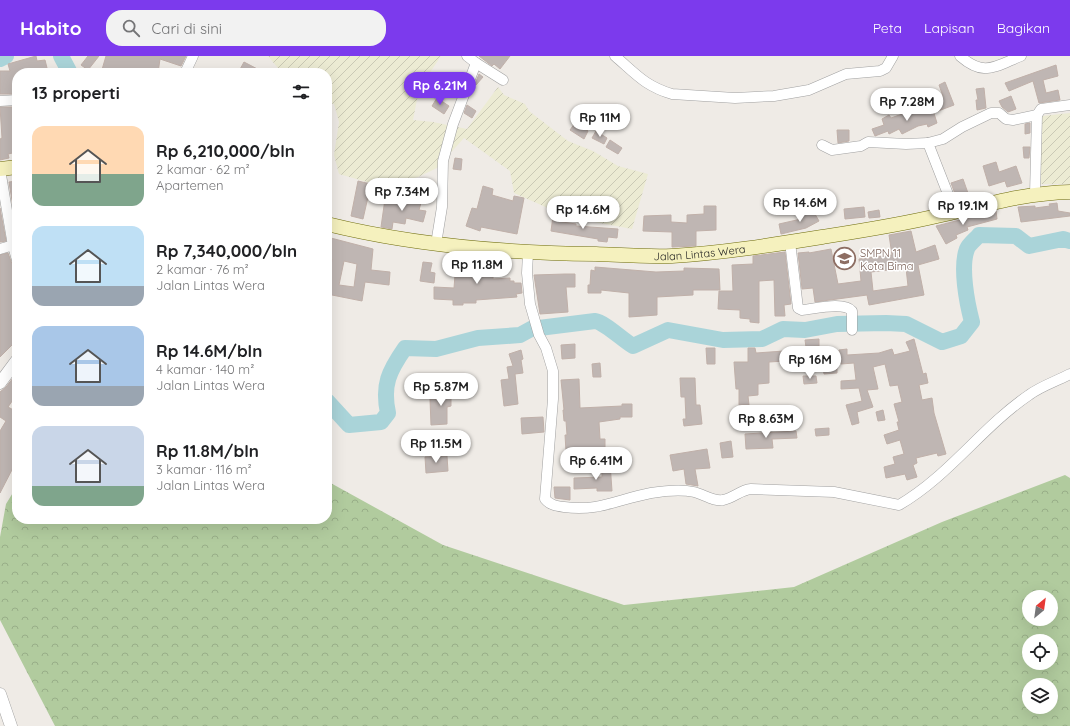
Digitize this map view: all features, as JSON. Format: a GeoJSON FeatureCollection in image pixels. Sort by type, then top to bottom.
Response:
{"type":"FeatureCollection","features":[{"type":"Feature","properties":{"kind":"main road"},"geometry":{"type":"LineString","coordinates":[[0,169],[12,168]]}},
{"type":"Feature","properties":{"kind":"main road","name":"Jalan Lintas Wera"},"geometry":{"type":"LineString","coordinates":[[332,225],[356,231],[436,244],[528,253],[671,256],[712,253],[790,242],[893,225],[1001,200],[1035,194],[1070,192]]}},
{"type":"Feature","properties":{"kind":"street"},"geometry":{"type":"LineString","coordinates":[[187,68],[193,56]]}},
{"type":"Feature","properties":{"kind":"street"},"geometry":{"type":"LineString","coordinates":[[467,56],[503,80]]}},
{"type":"Feature","properties":{"kind":"street"},"geometry":{"type":"LineString","coordinates":[[615,56],[643,82],[662,91],[672,94],[735,98],[774,96],[809,90],[846,74],[880,72],[886,68],[893,56]]}},
{"type":"Feature","properties":{"kind":"street"},"geometry":{"type":"LineString","coordinates":[[960,56],[970,65],[978,68],[989,69],[1021,56]]}},
{"type":"Feature","properties":{"kind":"street"},"geometry":{"type":"LineString","coordinates":[[436,244],[442,207],[443,161],[453,124],[476,63]]}},
{"type":"Feature","properties":{"kind":"street"},"geometry":{"type":"LineString","coordinates":[[0,101],[12,100]]}},
{"type":"Feature","properties":{"kind":"street"},"geometry":{"type":"LineString","coordinates":[[1035,194],[1037,115],[1041,109],[1070,105]]}},
{"type":"Feature","properties":{"kind":"street"},"geometry":{"type":"LineString","coordinates":[[822,145],[832,150],[861,146],[868,142],[906,144],[928,143],[943,139],[962,127],[991,113],[999,113],[1006,119],[1013,120],[1037,115]]}},
{"type":"Feature","properties":{"kind":"street"},"geometry":{"type":"LineString","coordinates":[[928,143],[954,212]]}},
{"type":"Feature","properties":{"kind":"street"},"geometry":{"type":"LineString","coordinates":[[0,169],[12,230]]}},
{"type":"Feature","properties":{"kind":"street"},"geometry":{"type":"LineString","coordinates":[[790,242],[798,308],[802,310],[838,306],[845,307],[852,311],[852,330]]}},
{"type":"Feature","properties":{"kind":"street"},"geometry":{"type":"LineString","coordinates":[[0,249],[12,246]]}},
{"type":"Feature","properties":{"kind":"street"},"geometry":{"type":"LineString","coordinates":[[528,253],[528,293],[539,335],[550,357],[554,384],[545,499],[549,503],[557,506],[577,509],[597,508],[652,493],[681,491],[693,492],[721,500],[734,496],[744,490],[751,489],[834,492],[899,505],[913,497],[956,460],[996,421],[1030,394],[1070,374]]}},
{"type":"Feature","properties":{"kind":"street"},"geometry":{"type":"LineString","coordinates":[[0,383],[12,367]]}},
{"type":"Feature","properties":{"kind":"street"},"geometry":{"type":"LineString","coordinates":[[0,694],[11,726]]}},
{"type":"Feature","properties":{"kind":"green space"},"geometry":{"type":"Polygon","coordinates":[[[268,56],[441,56],[419,89],[413,120],[433,122],[467,129],[498,87],[504,95],[525,104],[529,111],[568,141],[593,151],[618,166],[648,174],[632,229],[568,217],[514,193],[510,171],[464,138],[437,168],[418,177],[394,183],[367,182],[339,174],[334,155],[339,122],[334,104],[332,104],[332,68],[278,68],[268,56]]]}},
{"type":"Feature","properties":{"kind":"green space"},"geometry":{"type":"Polygon","coordinates":[[[1070,113],[1070,184],[1039,184],[1042,116],[1070,113]]]}},
{"type":"Feature","properties":{"kind":"green space"},"geometry":{"type":"Polygon","coordinates":[[[1065,475],[1070,478],[1070,726],[55,726],[0,620],[0,537],[6,504],[12,494],[12,524],[332,524],[332,484],[443,545],[624,605],[794,587],[942,522],[1065,475]]]}},
{"type":"Feature","properties":{"kind":"building"},"geometry":{"type":"Polygon","coordinates":[[[36,56],[37,61],[45,60],[47,68],[12,68],[12,94],[0,94],[0,71],[10,71],[8,64],[36,56]]]}},
{"type":"Feature","properties":{"kind":"building"},"geometry":{"type":"Polygon","coordinates":[[[88,56],[99,56],[90,68],[85,68],[81,65],[88,56]]]}},
{"type":"Feature","properties":{"kind":"building"},"geometry":{"type":"Polygon","coordinates":[[[106,56],[186,56],[181,66],[160,59],[159,68],[102,68],[106,56]]]}},
{"type":"Feature","properties":{"kind":"building"},"geometry":{"type":"Polygon","coordinates":[[[479,56],[510,56],[500,69],[494,64],[492,66],[479,56]]]}},
{"type":"Feature","properties":{"kind":"building"},"geometry":{"type":"Polygon","coordinates":[[[244,62],[255,68],[241,68],[244,62]]]}},
{"type":"Feature","properties":{"kind":"building"},"geometry":{"type":"Polygon","coordinates":[[[1056,65],[1058,76],[1043,80],[1046,93],[1058,90],[1060,100],[1039,103],[1033,81],[1009,91],[1005,83],[1056,65]]]}},
{"type":"Feature","properties":{"kind":"building"},"geometry":{"type":"Polygon","coordinates":[[[479,74],[483,77],[476,85],[475,84],[479,74]]]}},
{"type":"Feature","properties":{"kind":"building"},"geometry":{"type":"Polygon","coordinates":[[[428,82],[440,90],[435,98],[423,90],[428,82]]]}},
{"type":"Feature","properties":{"kind":"building"},"geometry":{"type":"Polygon","coordinates":[[[945,82],[954,105],[938,111],[933,99],[943,96],[939,85],[945,82]]]}},
{"type":"Feature","properties":{"kind":"building"},"geometry":{"type":"Polygon","coordinates":[[[984,88],[986,108],[977,110],[976,100],[978,100],[976,89],[984,88]]]}},
{"type":"Feature","properties":{"kind":"building"},"geometry":{"type":"Polygon","coordinates":[[[1011,96],[1016,109],[1008,112],[1002,107],[999,101],[1011,96]]]}},
{"type":"Feature","properties":{"kind":"building"},"geometry":{"type":"Polygon","coordinates":[[[437,98],[449,106],[444,114],[432,106],[437,98]]]}},
{"type":"Feature","properties":{"kind":"building"},"geometry":{"type":"Polygon","coordinates":[[[467,105],[476,111],[472,118],[464,113],[467,105]]]}},
{"type":"Feature","properties":{"kind":"building"},"geometry":{"type":"Polygon","coordinates":[[[0,107],[12,107],[12,153],[8,154],[9,158],[0,160],[0,139],[2,138],[0,107]]]}},
{"type":"Feature","properties":{"kind":"building"},"geometry":{"type":"Polygon","coordinates":[[[932,107],[937,123],[928,127],[927,124],[918,126],[902,134],[899,129],[889,134],[888,131],[875,136],[872,129],[884,125],[882,119],[889,115],[891,118],[919,108],[921,111],[932,107]]]}},
{"type":"Feature","properties":{"kind":"building"},"geometry":{"type":"Polygon","coordinates":[[[575,123],[588,131],[584,139],[570,130],[575,123]]]}},
{"type":"Feature","properties":{"kind":"building"},"geometry":{"type":"Polygon","coordinates":[[[1030,123],[1030,133],[1025,134],[1025,124],[1030,123]]]}},
{"type":"Feature","properties":{"kind":"building"},"geometry":{"type":"Polygon","coordinates":[[[837,130],[849,130],[849,141],[838,143],[837,130]]]}},
{"type":"Feature","properties":{"kind":"building"},"geometry":{"type":"Polygon","coordinates":[[[596,131],[607,138],[604,144],[592,138],[596,131]]]}},
{"type":"Feature","properties":{"kind":"building"},"geometry":{"type":"Polygon","coordinates":[[[610,140],[622,148],[618,154],[606,147],[610,140]]]}},
{"type":"Feature","properties":{"kind":"building"},"geometry":{"type":"Polygon","coordinates":[[[1023,147],[1030,147],[1029,158],[1024,158],[1023,147]]]}},
{"type":"Feature","properties":{"kind":"building"},"geometry":{"type":"Polygon","coordinates":[[[455,158],[462,159],[461,170],[453,169],[455,158]]]}},
{"type":"Feature","properties":{"kind":"building"},"geometry":{"type":"Polygon","coordinates":[[[996,162],[999,172],[1016,166],[1022,183],[1007,187],[1005,181],[989,186],[983,166],[996,162]]]}},
{"type":"Feature","properties":{"kind":"building"},"geometry":{"type":"Polygon","coordinates":[[[963,179],[969,196],[957,199],[951,183],[963,179]]]}},
{"type":"Feature","properties":{"kind":"building"},"geometry":{"type":"Polygon","coordinates":[[[358,181],[383,187],[381,200],[368,197],[363,219],[351,216],[358,181]]]}},
{"type":"Feature","properties":{"kind":"building"},"geometry":{"type":"Polygon","coordinates":[[[9,182],[12,182],[12,200],[9,182]]]}},
{"type":"Feature","properties":{"kind":"building"},"geometry":{"type":"Polygon","coordinates":[[[483,186],[493,189],[492,195],[513,201],[514,196],[524,198],[517,234],[481,227],[480,231],[466,226],[472,208],[477,209],[483,186]]]}},
{"type":"Feature","properties":{"kind":"building"},"geometry":{"type":"Polygon","coordinates":[[[413,197],[422,199],[419,210],[426,211],[423,222],[406,218],[405,224],[393,222],[392,229],[381,227],[385,199],[412,203],[413,197]]]}},
{"type":"Feature","properties":{"kind":"building"},"geometry":{"type":"Polygon","coordinates":[[[1057,203],[1058,211],[1070,213],[1070,216],[1021,222],[1018,207],[1035,206],[1035,208],[1050,206],[1049,204],[1057,203]]]}},
{"type":"Feature","properties":{"kind":"building"},"geometry":{"type":"Polygon","coordinates":[[[704,206],[716,206],[716,230],[696,231],[696,246],[672,247],[672,232],[643,231],[644,216],[671,215],[671,222],[687,223],[687,215],[704,214],[704,206]]]}},
{"type":"Feature","properties":{"kind":"building"},"geometry":{"type":"Polygon","coordinates":[[[864,207],[865,217],[845,219],[844,209],[864,207]]]}},
{"type":"Feature","properties":{"kind":"building"},"geometry":{"type":"Polygon","coordinates":[[[0,208],[6,241],[0,242],[0,208]]]}},
{"type":"Feature","properties":{"kind":"building"},"geometry":{"type":"Polygon","coordinates":[[[812,209],[819,221],[806,228],[781,234],[779,224],[801,219],[799,217],[812,209]]]}},
{"type":"Feature","properties":{"kind":"building"},"geometry":{"type":"Polygon","coordinates":[[[879,210],[880,217],[869,218],[868,212],[879,210]]]}},
{"type":"Feature","properties":{"kind":"building"},"geometry":{"type":"Polygon","coordinates":[[[996,211],[997,219],[967,227],[968,230],[956,235],[957,238],[946,244],[936,226],[996,211]]]}},
{"type":"Feature","properties":{"kind":"building"},"geometry":{"type":"Polygon","coordinates":[[[553,216],[563,217],[562,222],[576,224],[576,226],[618,229],[617,238],[608,237],[607,242],[598,241],[598,239],[551,231],[553,216]]]}},
{"type":"Feature","properties":{"kind":"building"},"geometry":{"type":"Polygon","coordinates":[[[911,231],[916,252],[935,245],[939,259],[918,265],[924,295],[869,305],[867,295],[815,302],[813,288],[802,289],[798,253],[809,253],[831,249],[838,284],[861,281],[859,259],[892,255],[889,235],[911,231]],[[906,268],[871,272],[873,291],[908,286],[906,268]]]}},
{"type":"Feature","properties":{"kind":"building"},"geometry":{"type":"Polygon","coordinates":[[[332,238],[373,249],[371,270],[390,272],[389,285],[365,282],[362,301],[332,295],[332,238]],[[344,261],[339,285],[354,287],[357,264],[344,261]]]}},
{"type":"Feature","properties":{"kind":"building"},"geometry":{"type":"Polygon","coordinates":[[[785,252],[791,304],[784,305],[785,316],[775,316],[774,280],[759,281],[759,323],[750,322],[750,319],[740,318],[740,310],[718,309],[719,291],[733,291],[732,265],[753,264],[753,256],[785,252]]]}},
{"type":"Feature","properties":{"kind":"building"},"geometry":{"type":"Polygon","coordinates":[[[8,253],[12,264],[12,345],[0,357],[0,255],[8,253]]]}},
{"type":"Feature","properties":{"kind":"building"},"geometry":{"type":"Polygon","coordinates":[[[475,261],[487,261],[487,274],[493,274],[493,279],[510,278],[510,281],[514,281],[514,283],[521,283],[522,293],[516,294],[517,297],[476,300],[476,303],[463,303],[463,305],[453,305],[453,300],[434,299],[434,287],[454,288],[456,262],[475,263],[475,261]]]}},
{"type":"Feature","properties":{"kind":"building"},"geometry":{"type":"Polygon","coordinates":[[[423,262],[432,263],[430,272],[435,273],[434,283],[420,281],[423,262]]]}},
{"type":"Feature","properties":{"kind":"building"},"geometry":{"type":"Polygon","coordinates":[[[595,267],[656,272],[684,271],[684,268],[719,269],[720,290],[693,290],[693,295],[657,297],[657,315],[629,317],[629,293],[601,290],[601,293],[588,293],[591,270],[595,271],[595,267]]]}},
{"type":"Feature","properties":{"kind":"building"},"geometry":{"type":"Polygon","coordinates":[[[575,274],[575,287],[566,287],[568,312],[540,314],[534,275],[575,274]]]}},
{"type":"Feature","properties":{"kind":"building"},"geometry":{"type":"Polygon","coordinates":[[[819,339],[819,346],[806,347],[805,340],[819,339]]]}},
{"type":"Feature","properties":{"kind":"building"},"geometry":{"type":"Polygon","coordinates":[[[914,339],[923,374],[926,373],[928,383],[919,385],[922,400],[932,398],[934,413],[946,454],[938,456],[937,453],[916,458],[917,463],[913,465],[917,477],[907,480],[905,474],[886,478],[884,467],[895,464],[893,457],[904,454],[900,440],[887,444],[884,435],[899,430],[897,422],[899,422],[894,404],[902,402],[898,385],[890,386],[885,364],[873,367],[878,389],[867,390],[873,407],[857,412],[859,423],[852,425],[846,405],[862,401],[859,388],[841,389],[841,381],[856,380],[854,363],[841,364],[839,350],[847,349],[847,355],[879,353],[892,349],[894,355],[910,351],[906,342],[914,339]]]}},
{"type":"Feature","properties":{"kind":"building"},"geometry":{"type":"Polygon","coordinates":[[[575,344],[575,358],[562,359],[561,345],[575,344]]]}},
{"type":"Feature","properties":{"kind":"building"},"geometry":{"type":"Polygon","coordinates":[[[706,348],[715,348],[715,364],[707,364],[706,348]]]}},
{"type":"Feature","properties":{"kind":"building"},"geometry":{"type":"Polygon","coordinates":[[[748,348],[755,348],[756,353],[784,351],[785,361],[769,362],[769,383],[758,384],[758,395],[748,396],[749,405],[739,405],[739,389],[736,389],[734,362],[748,362],[748,348]]]}},
{"type":"Feature","properties":{"kind":"building"},"geometry":{"type":"Polygon","coordinates":[[[521,350],[523,359],[521,360],[523,373],[515,374],[518,404],[504,406],[501,380],[509,379],[507,367],[513,366],[509,354],[521,350]]]}},
{"type":"Feature","properties":{"kind":"building"},"geometry":{"type":"Polygon","coordinates":[[[600,363],[601,377],[593,377],[592,364],[600,363]]]}},
{"type":"Feature","properties":{"kind":"building"},"geometry":{"type":"Polygon","coordinates":[[[837,366],[837,373],[824,374],[823,367],[837,366]]]}},
{"type":"Feature","properties":{"kind":"building"},"geometry":{"type":"Polygon","coordinates":[[[803,376],[816,376],[817,383],[804,384],[803,376]]]}},
{"type":"Feature","properties":{"kind":"building"},"geometry":{"type":"Polygon","coordinates":[[[680,378],[695,378],[696,405],[700,405],[702,424],[684,426],[683,419],[686,419],[685,397],[681,397],[680,378]]]}},
{"type":"Feature","properties":{"kind":"building"},"geometry":{"type":"Polygon","coordinates":[[[12,379],[12,401],[8,407],[12,409],[12,470],[0,493],[0,431],[6,421],[0,417],[0,392],[12,379]]]}},
{"type":"Feature","properties":{"kind":"building"},"geometry":{"type":"Polygon","coordinates":[[[579,379],[580,408],[622,406],[622,404],[632,404],[632,417],[620,417],[620,419],[599,422],[600,439],[605,439],[605,449],[566,451],[565,435],[567,435],[566,421],[564,421],[561,380],[579,379]]]}},
{"type":"Feature","properties":{"kind":"building"},"geometry":{"type":"Polygon","coordinates":[[[440,388],[451,388],[451,406],[447,407],[447,424],[431,425],[430,399],[441,399],[440,388]]]}},
{"type":"Feature","properties":{"kind":"building"},"geometry":{"type":"Polygon","coordinates":[[[883,410],[885,420],[878,421],[876,412],[883,410]]]}},
{"type":"Feature","properties":{"kind":"building"},"geometry":{"type":"Polygon","coordinates":[[[543,417],[544,432],[522,434],[521,418],[543,417]]]}},
{"type":"Feature","properties":{"kind":"building"},"geometry":{"type":"Polygon","coordinates":[[[829,428],[829,435],[816,436],[815,429],[829,428]]]}},
{"type":"Feature","properties":{"kind":"building"},"geometry":{"type":"Polygon","coordinates":[[[796,431],[797,438],[772,439],[773,448],[746,449],[745,434],[796,431]]]}},
{"type":"Feature","properties":{"kind":"building"},"geometry":{"type":"Polygon","coordinates":[[[731,441],[733,457],[722,458],[720,443],[731,441]]]}},
{"type":"Feature","properties":{"kind":"building"},"geometry":{"type":"Polygon","coordinates":[[[707,449],[710,468],[695,469],[698,486],[686,484],[684,469],[673,471],[670,455],[707,449]]]}},
{"type":"Feature","properties":{"kind":"building"},"geometry":{"type":"Polygon","coordinates":[[[447,456],[448,471],[426,473],[425,457],[447,456]]]}},
{"type":"Feature","properties":{"kind":"building"},"geometry":{"type":"Polygon","coordinates":[[[602,463],[610,463],[612,491],[597,491],[597,488],[574,489],[574,478],[602,477],[602,463]]]}},
{"type":"Feature","properties":{"kind":"building"},"geometry":{"type":"Polygon","coordinates":[[[554,487],[570,487],[570,500],[555,498],[554,487]]]}},
{"type":"Feature","properties":{"kind":"waterway"},"geometry":{"type":"LineString","coordinates":[[0,59],[6,56]]}},
{"type":"Feature","properties":{"kind":"waterway"},"geometry":{"type":"LineString","coordinates":[[61,56],[67,68]]}},
{"type":"Feature","properties":{"kind":"waterway"},"geometry":{"type":"LineString","coordinates":[[332,406],[349,425],[381,422],[388,413],[386,403],[388,379],[391,371],[405,348],[436,349],[478,338],[520,335],[531,329],[595,321],[599,322],[633,346],[668,330],[723,340],[762,339],[783,329],[805,330],[837,324],[886,323],[906,324],[942,342],[961,336],[972,322],[966,295],[964,265],[967,249],[979,235],[1016,236],[1029,246],[1063,239],[1070,241]]}},
{"type":"Feature","properties":{"kind":"place","name":"SMPN 11 Kota Bima"},"geometry":{"type":"Point","coordinates":[845,259]}}]}
